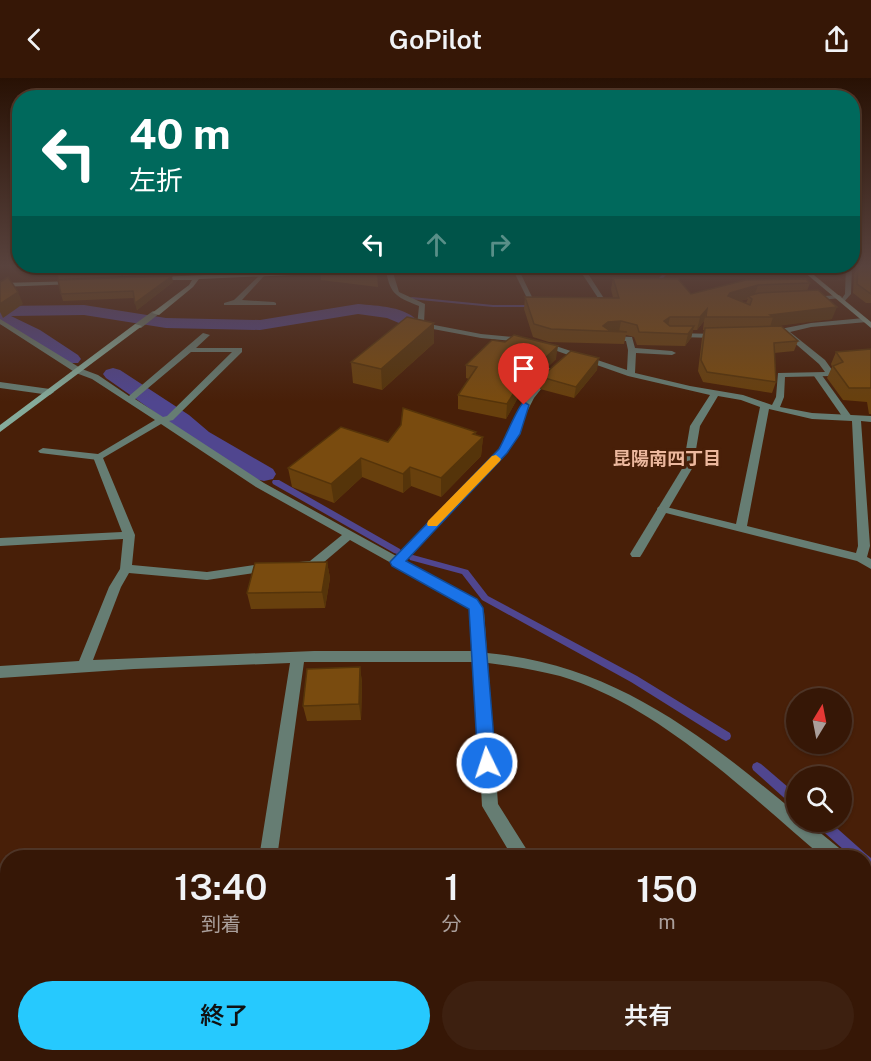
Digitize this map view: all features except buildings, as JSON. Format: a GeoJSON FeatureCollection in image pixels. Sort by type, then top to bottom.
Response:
{"type":"FeatureCollection","features":[{"type":"Feature","properties":{"kind":"main road"},"geometry":{"type":"LineString","coordinates":[[865,317],[871,326]]}},
{"type":"Feature","properties":{"kind":"main road"},"geometry":{"type":"LineString","coordinates":[[0,429],[138,326]]}},
{"type":"Feature","properties":{"kind":"street"},"geometry":{"type":"LineString","coordinates":[[422,311],[420,324],[474,335],[525,340],[675,386],[743,398],[770,407],[812,416],[871,419]]}},
{"type":"Feature","properties":{"kind":"street"},"geometry":{"type":"LineString","coordinates":[[138,326],[156,313]]}},
{"type":"Feature","properties":{"kind":"street"},"geometry":{"type":"LineString","coordinates":[[768,334],[865,317]]}},
{"type":"Feature","properties":{"kind":"street"},"geometry":{"type":"LineString","coordinates":[[0,332],[4,324],[79,371],[136,395],[170,417],[260,485],[472,603],[478,612],[490,806],[518,850]]}},
{"type":"Feature","properties":{"kind":"street"},"geometry":{"type":"LineString","coordinates":[[741,528],[770,407],[780,397],[781,375],[831,374],[822,362],[786,332]]}},
{"type":"Feature","properties":{"kind":"street"},"geometry":{"type":"LineString","coordinates":[[667,334],[730,336]]}},
{"type":"Feature","properties":{"kind":"street"},"geometry":{"type":"LineString","coordinates":[[136,395],[206,335]]}},
{"type":"Feature","properties":{"kind":"street"},"geometry":{"type":"LineString","coordinates":[[607,338],[629,339],[632,350],[631,374]]}},
{"type":"Feature","properties":{"kind":"street"},"geometry":{"type":"LineString","coordinates":[[43,451],[98,457],[151,425],[170,417],[239,350],[189,350]]}},
{"type":"Feature","properties":{"kind":"street"},"geometry":{"type":"LineString","coordinates":[[632,350],[672,353]]}},
{"type":"Feature","properties":{"kind":"street"},"geometry":{"type":"LineString","coordinates":[[397,562],[503,451],[514,434],[524,405],[536,385],[572,353]]}},
{"type":"Feature","properties":{"kind":"street"},"geometry":{"type":"LineString","coordinates":[[663,509],[866,561],[852,417],[818,376]]}},
{"type":"Feature","properties":{"kind":"street"},"geometry":{"type":"LineString","coordinates":[[0,385],[50,392]]}},
{"type":"Feature","properties":{"kind":"street"},"geometry":{"type":"LineString","coordinates":[[636,554],[650,525],[673,497],[688,467],[696,426],[716,393]]}},
{"type":"Feature","properties":{"kind":"street"},"geometry":{"type":"LineString","coordinates":[[84,666],[115,587],[126,569],[129,536],[98,457]]}},
{"type":"Feature","properties":{"kind":"street"},"geometry":{"type":"LineString","coordinates":[[0,543],[129,536]]}},
{"type":"Feature","properties":{"kind":"street"},"geometry":{"type":"LineString","coordinates":[[126,569],[207,576],[251,568],[314,565],[348,536]]}},
{"type":"Feature","properties":{"kind":"street"},"geometry":{"type":"LineString","coordinates":[[0,672],[298,657],[479,656],[516,660],[554,668],[590,681],[636,704],[686,736],[828,850]]}},
{"type":"Feature","properties":{"kind":"street"},"geometry":{"type":"LineString","coordinates":[[269,850],[298,657]]}},
{"type":"Feature","properties":{"kind":"waterway"},"geometry":{"type":"LineString","coordinates":[[0,311],[11,311]]}},
{"type":"Feature","properties":{"kind":"waterway"},"geometry":{"type":"LineString","coordinates":[[90,311],[166,323],[260,325],[347,311]]}},
{"type":"Feature","properties":{"kind":"waterway"},"geometry":{"type":"LineString","coordinates":[[373,311],[391,313],[411,323]]}},
{"type":"Feature","properties":{"kind":"waterway"},"geometry":{"type":"LineString","coordinates":[[0,317],[34,334],[71,359]]}},
{"type":"Feature","properties":{"kind":"waterway"},"geometry":{"type":"LineString","coordinates":[[113,374],[181,420],[201,437],[264,474]]}},
{"type":"Feature","properties":{"kind":"waterway"},"geometry":{"type":"LineString","coordinates":[[276,482],[397,551]]}},
{"type":"Feature","properties":{"kind":"waterway"},"geometry":{"type":"LineString","coordinates":[[413,558],[465,572],[485,598],[634,679],[726,736]]}},
{"type":"Feature","properties":{"kind":"waterway"},"geometry":{"type":"LineString","coordinates":[[757,767],[786,792]]}},
{"type":"Feature","properties":{"kind":"waterway"},"geometry":{"type":"LineString","coordinates":[[832,832],[853,850]]}},
{"type":"Feature","properties":{"kind":"slow traffic"},"geometry":{"type":"LineString","coordinates":[[433,524],[496,459]]}},
{"type":"Feature","properties":{"kind":"district","name":"昆陽南四丁目"},"geometry":{"type":"Point","coordinates":[667,459]}},
{"type":"Feature","properties":{"kind":"route"},"geometry":{"type":"LineString","coordinates":[[487,763],[478,612],[472,603],[397,562],[503,451],[514,434],[524,405]]}}]}
